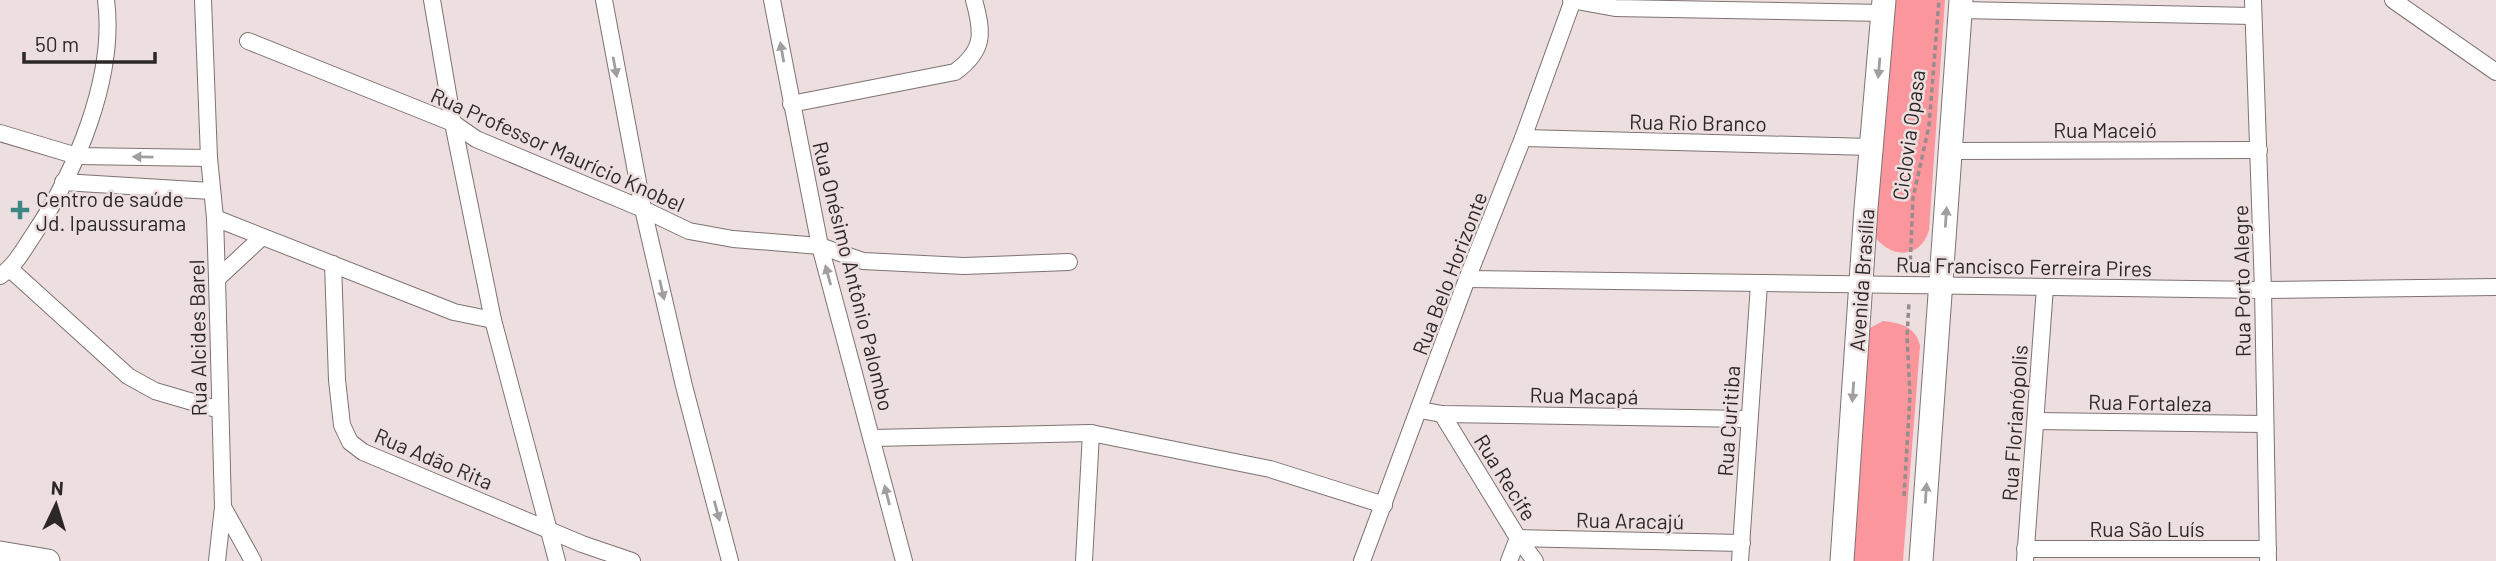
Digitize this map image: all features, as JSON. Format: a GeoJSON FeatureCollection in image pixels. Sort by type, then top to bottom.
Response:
{"type":"FeatureCollection","features":[{"type":"Feature","properties":{"kind":"main road"},"geometry":{"type":"LineString","coordinates":[[1921,561],[1961,5]]}},
{"type":"Feature","properties":{"kind":"main road","name":"Avenida Brasília"},"geometry":{"type":"LineString","coordinates":[[1842,561],[1860,284],[1884,6]]}},
{"type":"Feature","properties":{"kind":"main road"},"geometry":{"type":"LineString","coordinates":[[0,553],[48,561]]}},
{"type":"Feature","properties":{"kind":"street"},"geometry":{"type":"LineString","coordinates":[[106,0],[107,40],[97,96],[78,156],[40,224],[5,272],[128,376],[155,391],[220,410]]}},
{"type":"Feature","properties":{"kind":"street","name":"Rua Alcides Barel"},"geometry":{"type":"LineString","coordinates":[[203,0],[209,158],[215,218],[223,507],[216,561]]}},
{"type":"Feature","properties":{"kind":"street"},"geometry":{"type":"LineString","coordinates":[[432,0],[453,123],[493,320],[557,561]]}},
{"type":"Feature","properties":{"kind":"street"},"geometry":{"type":"LineString","coordinates":[[604,0],[643,209],[684,386],[730,561]]}},
{"type":"Feature","properties":{"kind":"street","name":"Rua Onésimo Antônio Palombo"},"geometry":{"type":"LineString","coordinates":[[772,0],[820,246],[904,561]]}},
{"type":"Feature","properties":{"kind":"street"},"geometry":{"type":"LineString","coordinates":[[791,104],[955,72],[970,61],[979,44],[981,24],[974,0]]}},
{"type":"Feature","properties":{"kind":"street"},"geometry":{"type":"LineString","coordinates":[[1572,0],[1615,8],[1884,6]]}},
{"type":"Feature","properties":{"kind":"street","name":"Rua Belo Horizonte"},"geometry":{"type":"LineString","coordinates":[[1362,561],[1467,279],[1523,138],[1572,0]]}},
{"type":"Feature","properties":{"kind":"street"},"geometry":{"type":"LineString","coordinates":[[2393,0],[2496,72]]}},
{"type":"Feature","properties":{"kind":"street"},"geometry":{"type":"LineString","coordinates":[[1961,5],[2253,8]]}},
{"type":"Feature","properties":{"kind":"street","name":"Rua Porto Alegre"},"geometry":{"type":"LineString","coordinates":[[2253,8],[2263,290],[2268,555]]}},
{"type":"Feature","properties":{"kind":"street","name":"Rua Professor Maurício Knobel"},"geometry":{"type":"LineString","coordinates":[[248,41],[453,123],[476,139],[689,231],[733,239],[820,246],[863,261],[964,266],[1069,262]]}},
{"type":"Feature","properties":{"kind":"street"},"geometry":{"type":"LineString","coordinates":[[0,133],[78,156],[209,158]]}},
{"type":"Feature","properties":{"kind":"street","name":"Rua Rio Branco"},"geometry":{"type":"LineString","coordinates":[[1523,138],[1871,147]]}},
{"type":"Feature","properties":{"kind":"street","name":"Rua Maceió"},"geometry":{"type":"LineString","coordinates":[[1951,151],[2259,150]]}},
{"type":"Feature","properties":{"kind":"street"},"geometry":{"type":"LineString","coordinates":[[63,182],[211,191]]}},
{"type":"Feature","properties":{"kind":"street"},"geometry":{"type":"LineString","coordinates":[[215,218],[454,312],[493,320]]}},
{"type":"Feature","properties":{"kind":"street"},"geometry":{"type":"LineString","coordinates":[[217,279],[262,237]]}},
{"type":"Feature","properties":{"kind":"street","name":"Rua Adão Rita"},"geometry":{"type":"LineString","coordinates":[[333,264],[337,380],[342,425],[350,442],[363,452],[582,544],[632,561]]}},
{"type":"Feature","properties":{"kind":"street","name":"Rua Francisco Ferreira Pires"},"geometry":{"type":"LineString","coordinates":[[1467,279],[2263,290],[2496,287]]}},
{"type":"Feature","properties":{"kind":"street","name":"Rua Curitiba"},"geometry":{"type":"LineString","coordinates":[[1740,561],[1759,284]]}},
{"type":"Feature","properties":{"kind":"street","name":"Rua Florianópolis"},"geometry":{"type":"LineString","coordinates":[[2025,555],[2045,287]]}},
{"type":"Feature","properties":{"kind":"street","name":"Rua Macapá"},"geometry":{"type":"LineString","coordinates":[[1420,410],[1442,414],[1748,419]]}},
{"type":"Feature","properties":{"kind":"street","name":"Rua Recife"},"geometry":{"type":"LineString","coordinates":[[1442,414],[1535,561]]}},
{"type":"Feature","properties":{"kind":"street","name":"Rua Fortaleza"},"geometry":{"type":"LineString","coordinates":[[2036,421],[2265,424]]}},
{"type":"Feature","properties":{"kind":"street"},"geometry":{"type":"LineString","coordinates":[[873,438],[1091,433],[1270,469],[1384,505]]}},
{"type":"Feature","properties":{"kind":"street"},"geometry":{"type":"LineString","coordinates":[[1084,561],[1091,433]]}},
{"type":"Feature","properties":{"kind":"street","name":"Rua Alcides Barel"},"geometry":{"type":"LineString","coordinates":[[223,507],[253,561]]}},
{"type":"Feature","properties":{"kind":"street"},"geometry":{"type":"LineString","coordinates":[[1509,561],[1518,538]]}},
{"type":"Feature","properties":{"kind":"street","name":"Rua Aracajú"},"geometry":{"type":"LineString","coordinates":[[1518,538],[1742,543]]}},
{"type":"Feature","properties":{"kind":"street","name":"Rua São Luís"},"geometry":{"type":"LineString","coordinates":[[2025,555],[2268,555]]}},
{"type":"Feature","properties":{"kind":"path","name":"Ciclovia Opasa"},"geometry":{"type":"LineString","coordinates":[[1910,275],[1913,198],[1929,126],[1939,0]]}},
{"type":"Feature","properties":{"kind":"path"},"geometry":{"type":"LineString","coordinates":[[1904,499],[1910,395],[1906,337],[1909,295]]}},
{"type":"Feature","properties":{"kind":"shaded area"},"geometry":{"type":"Polygon","coordinates":[[[1888,0],[1945,0],[1929,230],[1919,247],[1903,253],[1887,248],[1873,234],[1888,0]]]}},
{"type":"Feature","properties":{"kind":"shaded area"},"geometry":{"type":"Polygon","coordinates":[[[1883,321],[1907,327],[1915,334],[1920,346],[1903,561],[1847,561],[1864,341],[1870,328],[1883,321]]]}},
{"type":"Feature","properties":{"kind":"place","name":"Centro de saúde Jd. Ipaussurama"},"geometry":{"type":"Point","coordinates":[20,210]}}]}
